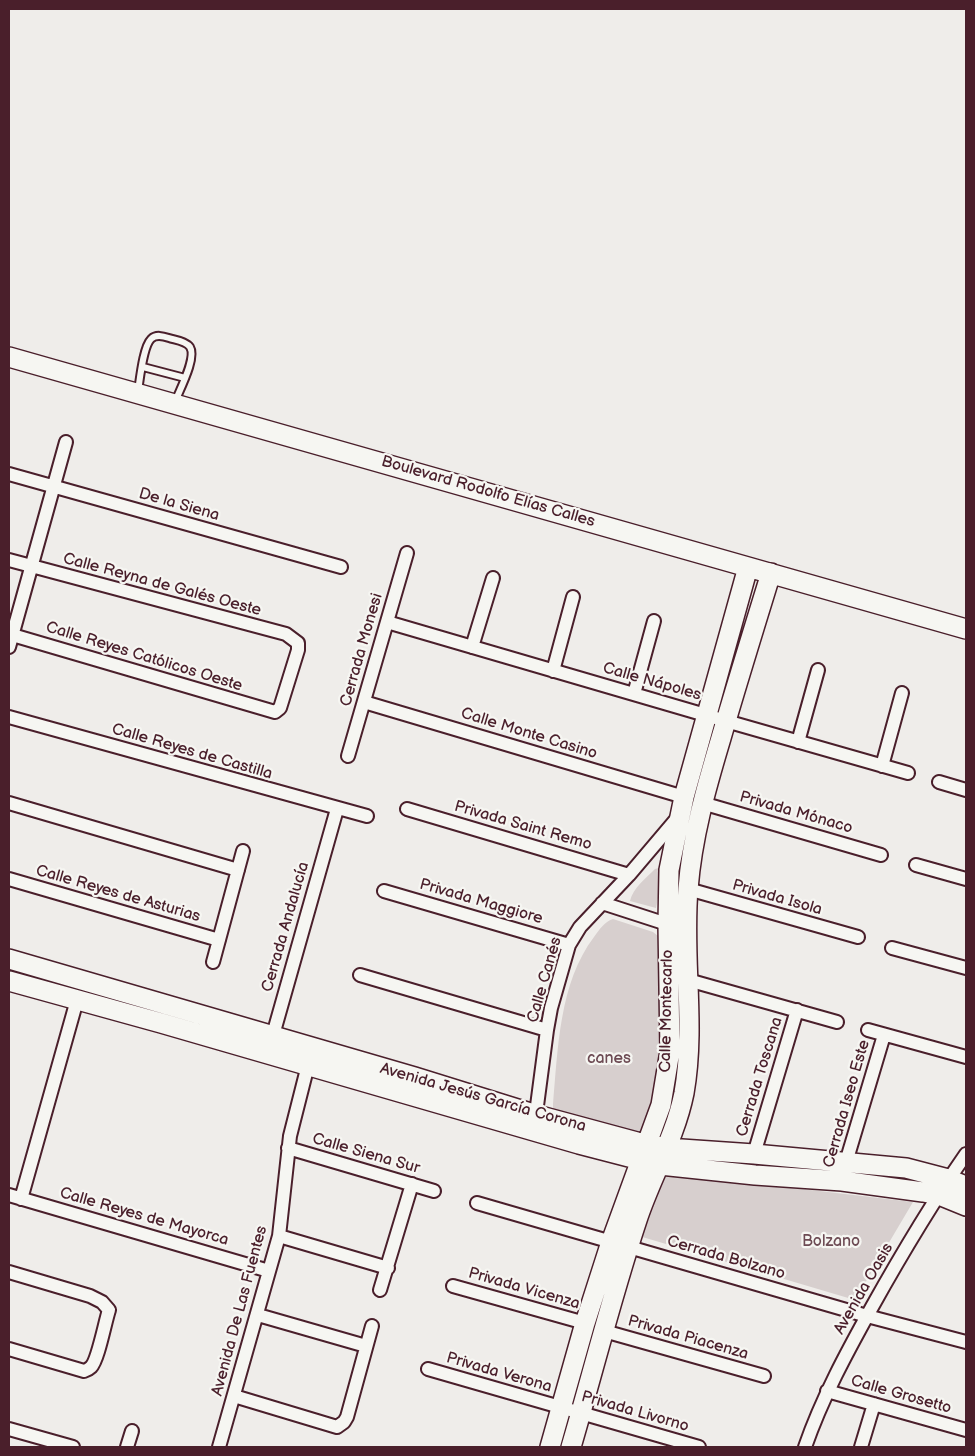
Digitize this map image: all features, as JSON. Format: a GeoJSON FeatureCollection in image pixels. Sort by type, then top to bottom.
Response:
{"type":"FeatureCollection","features":[{"type":"Feature","properties":{"kind":"street","name":"Boulevard Rodolfo Elías Calles"},"geometry":{"type":"LineString","coordinates":[[9,357],[966,629]]}},
{"type":"Feature","properties":{"kind":"street"},"geometry":{"type":"LineString","coordinates":[[10,639],[66,442]]}},
{"type":"Feature","properties":{"kind":"street","name":"De la Siena"},"geometry":{"type":"LineString","coordinates":[[9,474],[341,567]]}},
{"type":"Feature","properties":{"kind":"street","name":"Cerrada Monesi"},"geometry":{"type":"LineString","coordinates":[[348,756],[407,553]]}},
{"type":"Feature","properties":{"kind":"street","name":"Calle Reyna de Galés Oeste"},"geometry":{"type":"LineString","coordinates":[[9,560],[286,634],[298,643],[298,650],[280,708],[275,712],[270,712]]}},
{"type":"Feature","properties":{"kind":"street","name":"Calle Montecarlo"},"geometry":{"type":"LineString","coordinates":[[570,1447],[604,1331],[620,1244],[644,1152],[661,1105],[670,1051],[668,924],[670,870],[679,816],[748,567]]}},
{"type":"Feature","properties":{"kind":"street","name":"Calle Montecarlo"},"geometry":{"type":"LineString","coordinates":[[550,1447],[585,1323],[620,1244],[664,1156],[677,1118],[686,1078],[690,1024],[687,929],[688,889],[702,803],[771,573]]}},
{"type":"Feature","properties":{"kind":"street"},"geometry":{"type":"LineString","coordinates":[[472,647],[492,578]]}},
{"type":"Feature","properties":{"kind":"street"},"geometry":{"type":"LineString","coordinates":[[553,671],[574,597]]}},
{"type":"Feature","properties":{"kind":"street"},"geometry":{"type":"LineString","coordinates":[[634,694],[654,621]]}},
{"type":"Feature","properties":{"kind":"street","name":"Calle Nápoles"},"geometry":{"type":"LineString","coordinates":[[387,622],[726,722],[908,773]]}},
{"type":"Feature","properties":{"kind":"street","name":"Calle Reyes Católicos Oeste"},"geometry":{"type":"LineString","coordinates":[[10,639],[270,712]]}},
{"type":"Feature","properties":{"kind":"street"},"geometry":{"type":"LineString","coordinates":[[798,742],[818,670]]}},
{"type":"Feature","properties":{"kind":"street"},"geometry":{"type":"LineString","coordinates":[[882,766],[902,693]]}},
{"type":"Feature","properties":{"kind":"street","name":"Calle Monte Casino"},"geometry":{"type":"LineString","coordinates":[[364,702],[684,797]]}},
{"type":"Feature","properties":{"kind":"street","name":"Calle Reyes de Castilla"},"geometry":{"type":"LineString","coordinates":[[9,717],[367,816]]}},
{"type":"Feature","properties":{"kind":"street"},"geometry":{"type":"LineString","coordinates":[[939,782],[965,786]]}},
{"type":"Feature","properties":{"kind":"street"},"geometry":{"type":"LineString","coordinates":[[9,803],[238,870]]}},
{"type":"Feature","properties":{"kind":"street","name":"Privada Mónaco"},"geometry":{"type":"LineString","coordinates":[[702,803],[881,855]]}},
{"type":"Feature","properties":{"kind":"street","name":"Cerrada Andalucía"},"geometry":{"type":"LineString","coordinates":[[270,1044],[337,809]]}},
{"type":"Feature","properties":{"kind":"street","name":"Privada Saint Remo"},"geometry":{"type":"LineString","coordinates":[[407,809],[630,875]]}},
{"type":"Feature","properties":{"kind":"street","name":"Calle Canés"},"geometry":{"type":"LineString","coordinates":[[535,1123],[541,1068],[551,1008],[569,945],[580,926],[630,875],[679,816]]}},
{"type":"Feature","properties":{"kind":"street"},"geometry":{"type":"LineString","coordinates":[[213,962],[243,851]]}},
{"type":"Feature","properties":{"kind":"street"},"geometry":{"type":"LineString","coordinates":[[916,865],[966,879]]}},
{"type":"Feature","properties":{"kind":"street","name":"Calle Reyes de Asturias"},"geometry":{"type":"LineString","coordinates":[[9,878],[219,940]]}},
{"type":"Feature","properties":{"kind":"street","name":"Privada Isola"},"geometry":{"type":"LineString","coordinates":[[688,889],[858,937]]}},
{"type":"Feature","properties":{"kind":"street","name":"Privada Maggiore"},"geometry":{"type":"LineString","coordinates":[[384,891],[569,945]]}},
{"type":"Feature","properties":{"kind":"street"},"geometry":{"type":"LineString","coordinates":[[602,902],[687,929]]}},
{"type":"Feature","properties":{"kind":"street"},"geometry":{"type":"LineString","coordinates":[[892,948],[966,968]]}},
{"type":"Feature","properties":{"kind":"street","name":"Avenida Jesús García Corona"},"geometry":{"type":"LineString","coordinates":[[9,959],[270,1044],[535,1123]]}},
{"type":"Feature","properties":{"kind":"street"},"geometry":{"type":"LineString","coordinates":[[360,975],[547,1030]]}},
{"type":"Feature","properties":{"kind":"street","name":"Cerrada Toscana"},"geometry":{"type":"LineString","coordinates":[[688,980],[837,1022]]}},
{"type":"Feature","properties":{"kind":"street","name":"Avenida Jesús García Corona"},"geometry":{"type":"LineString","coordinates":[[9,981],[77,1000],[270,1044],[308,1065],[644,1152],[755,1175],[906,1168],[948,1179],[966,1186]]}},
{"type":"Feature","properties":{"kind":"street"},"geometry":{"type":"LineString","coordinates":[[15,1197],[77,1000]]}},
{"type":"Feature","properties":{"kind":"street","name":"Cerrada Toscana"},"geometry":{"type":"LineString","coordinates":[[754,1154],[797,1010]]}},
{"type":"Feature","properties":{"kind":"street","name":"Cerrada Iseo Este"},"geometry":{"type":"LineString","coordinates":[[868,1030],[966,1057]]}},
{"type":"Feature","properties":{"kind":"street","name":"Cerrada Iseo Este"},"geometry":{"type":"LineString","coordinates":[[844,1172],[884,1035]]}},
{"type":"Feature","properties":{"kind":"street","name":"Avenida De Las Fuentes"},"geometry":{"type":"LineString","coordinates":[[219,1447],[258,1315],[278,1236],[288,1148],[308,1065]]}},
{"type":"Feature","properties":{"kind":"street","name":"Calle Siena Sur"},"geometry":{"type":"LineString","coordinates":[[288,1148],[434,1191]]}},
{"type":"Feature","properties":{"kind":"street","name":"Avenida Jesús García Corona"},"geometry":{"type":"LineString","coordinates":[[664,1156],[754,1154],[844,1172],[939,1195],[966,1206]]}},
{"type":"Feature","properties":{"kind":"street","name":"Avenida Oasis"},"geometry":{"type":"LineString","coordinates":[[805,1447],[828,1391],[854,1338],[948,1179],[966,1154]]}},
{"type":"Feature","properties":{"kind":"street"},"geometry":{"type":"LineString","coordinates":[[380,1290],[412,1184]]}},
{"type":"Feature","properties":{"kind":"street","name":"Calle Reyes de Mayorca"},"geometry":{"type":"LineString","coordinates":[[15,1197],[269,1270]]}},
{"type":"Feature","properties":{"kind":"street","name":"Cerrada Bolzano"},"geometry":{"type":"LineString","coordinates":[[478,1203],[867,1316],[966,1342]]}},
{"type":"Feature","properties":{"kind":"street"},"geometry":{"type":"LineString","coordinates":[[278,1236],[388,1268]]}},
{"type":"Feature","properties":{"kind":"street"},"geometry":{"type":"LineString","coordinates":[[9,1272],[90,1296],[102,1302],[108,1310],[96,1358],[92,1366],[84,1370],[9,1349]]}},
{"type":"Feature","properties":{"kind":"street","name":"Privada Vicenza"},"geometry":{"type":"LineString","coordinates":[[454,1286],[585,1323]]}},
{"type":"Feature","properties":{"kind":"street"},"geometry":{"type":"LineString","coordinates":[[258,1315],[366,1346]]}},
{"type":"Feature","properties":{"kind":"street"},"geometry":{"type":"LineString","coordinates":[[234,1396],[338,1427],[348,1417],[372,1326]]}},
{"type":"Feature","properties":{"kind":"street","name":"Privada Piacenza"},"geometry":{"type":"LineString","coordinates":[[604,1331],[764,1376]]}},
{"type":"Feature","properties":{"kind":"street","name":"Privada Verona"},"geometry":{"type":"LineString","coordinates":[[428,1369],[561,1408]]}},
{"type":"Feature","properties":{"kind":"street","name":"Calle Grosetto"},"geometry":{"type":"LineString","coordinates":[[828,1391],[966,1430]]}},
{"type":"Feature","properties":{"kind":"street"},"geometry":{"type":"LineString","coordinates":[[861,1447],[874,1404]]}},
{"type":"Feature","properties":{"kind":"street","name":"Privada Livorno"},"geometry":{"type":"LineString","coordinates":[[561,1408],[700,1447]]}},
{"type":"Feature","properties":{"kind":"street"},"geometry":{"type":"LineString","coordinates":[[9,1429],[73,1447]]}},
{"type":"Feature","properties":{"kind":"street"},"geometry":{"type":"LineString","coordinates":[[127,1447],[132,1430]]}},
{"type":"Feature","properties":{"kind":"lane"},"geometry":{"type":"LineString","coordinates":[[137,393],[146,345],[151,338],[162,336],[184,343],[190,347],[192,355],[185,378],[174,403]]}},
{"type":"Feature","properties":{"kind":"lane"},"geometry":{"type":"LineString","coordinates":[[143,367],[185,378]]}},
{"type":"Feature","properties":{"kind":"green space"},"geometry":{"type":"Polygon","coordinates":[[[659,868],[663,872],[656,908],[630,901],[640,884],[655,869],[659,868]]]}},
{"type":"Feature","properties":{"kind":"green space","name":"canes"},"geometry":{"type":"Polygon","coordinates":[[[613,919],[653,932],[660,941],[663,1034],[656,1094],[642,1133],[553,1109],[559,1039],[567,996],[582,955],[600,929],[613,919]]]}},
{"type":"Feature","properties":{"kind":"green space","name":"Bolzano"},"geometry":{"type":"Polygon","coordinates":[[[666,1173],[913,1202],[855,1300],[639,1236],[666,1173]]]}}]}
